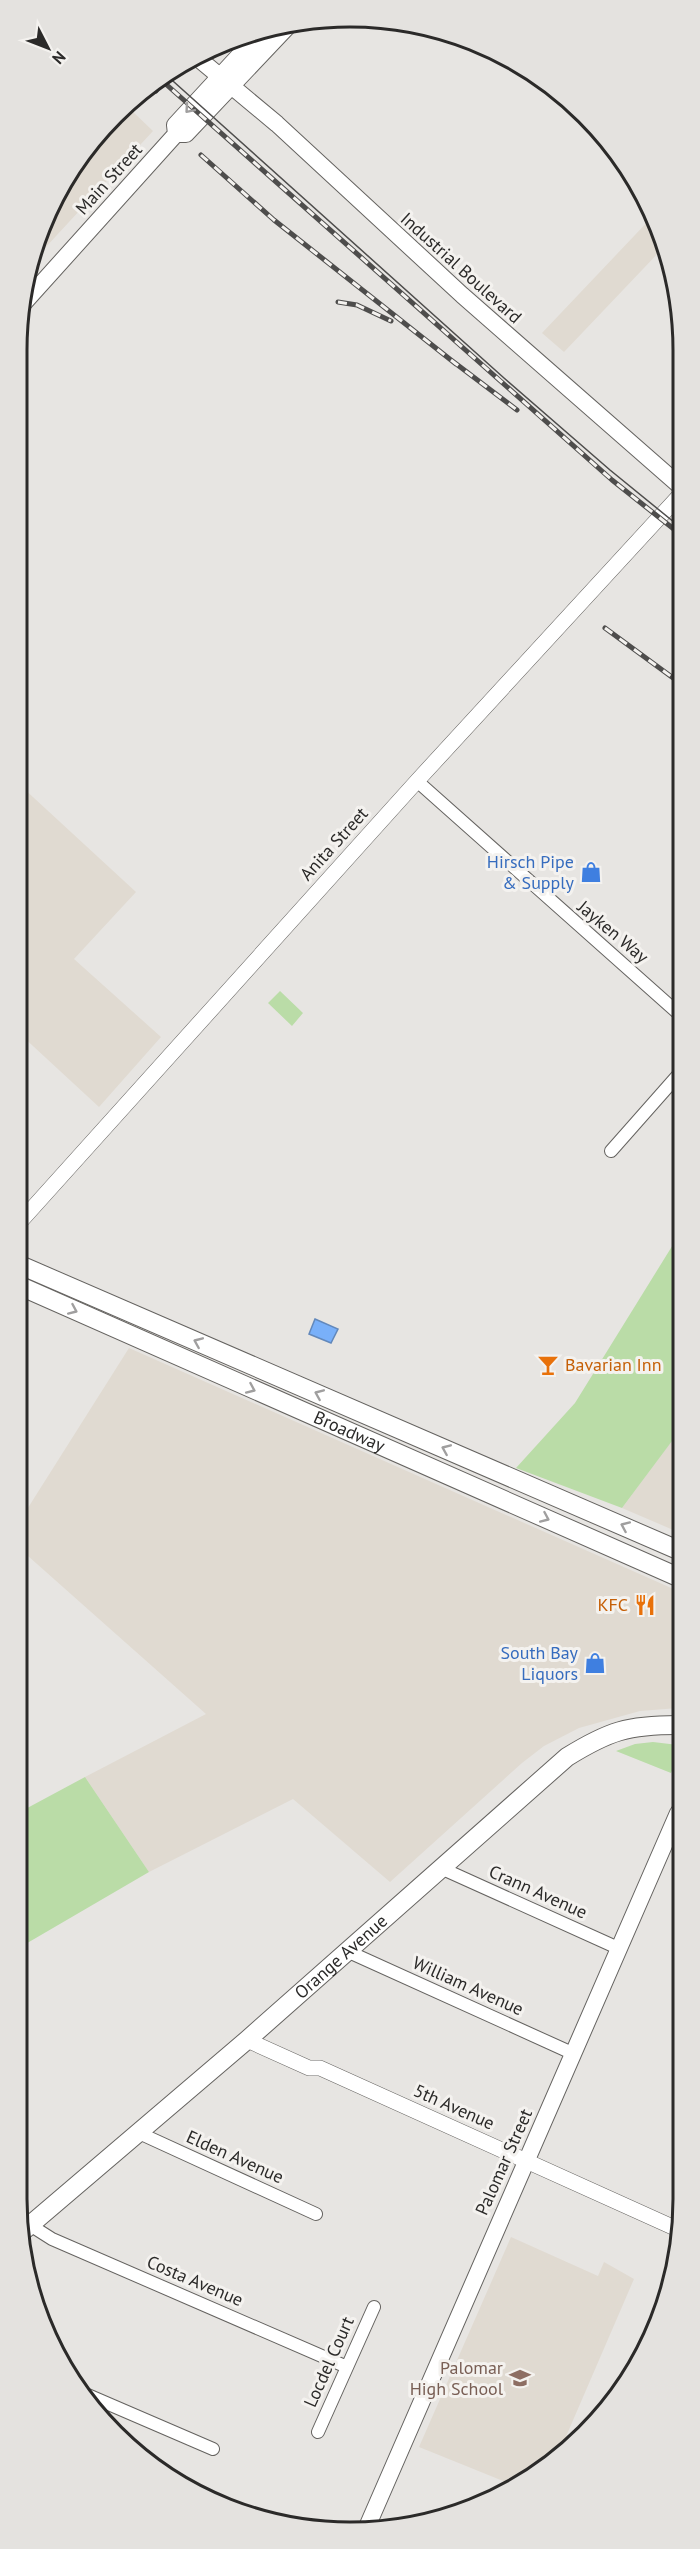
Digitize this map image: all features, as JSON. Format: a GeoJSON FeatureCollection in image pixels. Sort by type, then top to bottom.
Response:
{"type":"FeatureCollection","features":[{"type":"Feature","properties":{"kind":"main road","name":"Main Street"},"geometry":{"type":"LineString","coordinates":[[32,294],[176,134],[175,124],[277,35]]}},
{"type":"Feature","properties":{"kind":"main road","name":"Main Street"},"geometry":{"type":"LineString","coordinates":[[224,81],[253,42]]}},
{"type":"Feature","properties":{"kind":"main road","name":"Industrial Boulevard"},"geometry":{"type":"LineString","coordinates":[[203,62],[277,124],[462,295],[673,480]]}},
{"type":"Feature","properties":{"kind":"main road","name":"Broadway"},"geometry":{"type":"LineString","coordinates":[[27,1269],[673,1548]]}},
{"type":"Feature","properties":{"kind":"main road","name":"Broadway"},"geometry":{"type":"LineString","coordinates":[[27,1289],[673,1575]]}},
{"type":"Feature","properties":{"kind":"main road"},"geometry":{"type":"LineString","coordinates":[[281,1402],[290,1381]]}},
{"type":"Feature","properties":{"kind":"main road"},"geometry":{"type":"LineString","coordinates":[[451,1477],[468,1473],[495,1484],[505,1474]]}},
{"type":"Feature","properties":{"kind":"main road"},"geometry":{"type":"LineString","coordinates":[[502,1500],[508,1491],[544,1502],[556,1497]]}},
{"type":"Feature","properties":{"kind":"main road","name":"Orange Avenue"},"geometry":{"type":"LineString","coordinates":[[29,2227],[349,1952],[567,1757],[601,1737],[646,1725],[673,1725]]}},
{"type":"Feature","properties":{"kind":"main road","name":"Palomar Street"},"geometry":{"type":"LineString","coordinates":[[370,2521],[673,1824]]}},
{"type":"Feature","properties":{"kind":"street","name":"Anita Street"},"geometry":{"type":"LineString","coordinates":[[27,1213],[417,781],[673,503]]}},
{"type":"Feature","properties":{"kind":"street","name":"Jayken Way"},"geometry":{"type":"LineString","coordinates":[[417,781],[673,1009]]}},
{"type":"Feature","properties":{"kind":"street"},"geometry":{"type":"LineString","coordinates":[[611,1151],[673,1081]]}},
{"type":"Feature","properties":{"kind":"street","name":"Crann Avenue"},"geometry":{"type":"LineString","coordinates":[[443,1869],[618,1948]]}},
{"type":"Feature","properties":{"kind":"street","name":"William Avenue"},"geometry":{"type":"LineString","coordinates":[[349,1952],[572,2053]]}},
{"type":"Feature","properties":{"kind":"street","name":"5th Avenue"},"geometry":{"type":"LineString","coordinates":[[247,2040],[309,2068],[320,2068],[671,2226]]}},
{"type":"Feature","properties":{"kind":"street","name":"Elden Avenue"},"geometry":{"type":"LineString","coordinates":[[139,2133],[316,2214]]}},
{"type":"Feature","properties":{"kind":"street","name":"Costa Avenue"},"geometry":{"type":"LineString","coordinates":[[29,2229],[347,2367]]}},
{"type":"Feature","properties":{"kind":"street","name":"Locdel Court"},"geometry":{"type":"LineString","coordinates":[[318,2432],[374,2307]]}},
{"type":"Feature","properties":{"kind":"street"},"geometry":{"type":"LineString","coordinates":[[96,2399],[213,2449]]}},
{"type":"Feature","properties":{"kind":"shaded area"},"geometry":{"type":"Polygon","coordinates":[[[133,111],[153,131],[43,251],[70,188],[107,137],[133,111]]]}},
{"type":"Feature","properties":{"kind":"shaded area"},"geometry":{"type":"Polygon","coordinates":[[[647,223],[658,253],[564,352],[542,333],[647,223]]]}},
{"type":"Feature","properties":{"kind":"shaded area"},"geometry":{"type":"Polygon","coordinates":[[[27,792],[136,892],[74,959],[161,1037],[99,1107],[27,1040],[27,792]]]}},
{"type":"Feature","properties":{"kind":"shaded area"},"geometry":{"type":"Polygon","coordinates":[[[129,1348],[673,1589],[673,1708],[640,1711],[579,1728],[544,1746],[522,1763],[390,1882],[293,1799],[149,1872],[85,1777],[206,1714],[27,1555],[27,1509],[129,1348]]]}},
{"type":"Feature","properties":{"kind":"shaded area"},"geometry":{"type":"Polygon","coordinates":[[[673,1439],[673,1530],[622,1508],[673,1439]]]}},
{"type":"Feature","properties":{"kind":"shaded area","name":"Palomar High School"},"geometry":{"type":"Polygon","coordinates":[[[511,2237],[598,2276],[604,2262],[634,2279],[564,2441],[547,2455],[506,2482],[419,2447],[511,2237]]]}},
{"type":"Feature","properties":{"kind":"green space"},"geometry":{"type":"Polygon","coordinates":[[[280,991],[303,1013],[292,1026],[268,1003],[280,991]]]}},
{"type":"Feature","properties":{"kind":"green space"},"geometry":{"type":"Polygon","coordinates":[[[673,1245],[673,1440],[622,1508],[516,1468],[575,1403],[673,1245]]]}},
{"type":"Feature","properties":{"kind":"green space"},"geometry":{"type":"Polygon","coordinates":[[[653,1742],[673,1744],[671,1773],[616,1751],[635,1744],[653,1742]]]}},
{"type":"Feature","properties":{"kind":"green space"},"geometry":{"type":"Polygon","coordinates":[[[85,1777],[149,1872],[27,1943],[27,1808],[85,1777]]]}},
{"type":"Feature","properties":{"kind":"water"},"geometry":{"type":"Polygon","coordinates":[[[315,1319],[338,1329],[331,1343],[309,1334],[315,1319]]]}},
{"type":"Feature","properties":{"kind":"tram line"},"geometry":{"type":"LineString","coordinates":[[172,80],[504,378],[673,521]]}},
{"type":"Feature","properties":{"kind":"railway"},"geometry":{"type":"LineString","coordinates":[[166,84],[612,480],[673,528]]}},
{"type":"Feature","properties":{"kind":"railway"},"geometry":{"type":"LineString","coordinates":[[201,155],[274,220],[456,364]]}},
{"type":"Feature","properties":{"kind":"railway"},"geometry":{"type":"LineString","coordinates":[[338,302],[357,305],[391,321]]}},
{"type":"Feature","properties":{"kind":"railway"},"geometry":{"type":"LineString","coordinates":[[451,360],[517,410]]}},
{"type":"Feature","properties":{"kind":"railway"},"geometry":{"type":"LineString","coordinates":[[605,628],[673,678]]}},
{"type":"Feature","properties":{"kind":"place","name":"Hirsch Pipe & Supply"},"geometry":{"type":"Point","coordinates":[591,872]}},
{"type":"Feature","properties":{"kind":"place","name":"Bavarian Inn"},"geometry":{"type":"Point","coordinates":[548,1365]}},
{"type":"Feature","properties":{"kind":"place","name":"KFC"},"geometry":{"type":"Point","coordinates":[645,1605]}},
{"type":"Feature","properties":{"kind":"place","name":"South Bay Liquors"},"geometry":{"type":"Point","coordinates":[595,1663]}},
{"type":"Feature","properties":{"kind":"place","name":"Palomar High School"},"geometry":{"type":"Point","coordinates":[520,2378]}}]}
